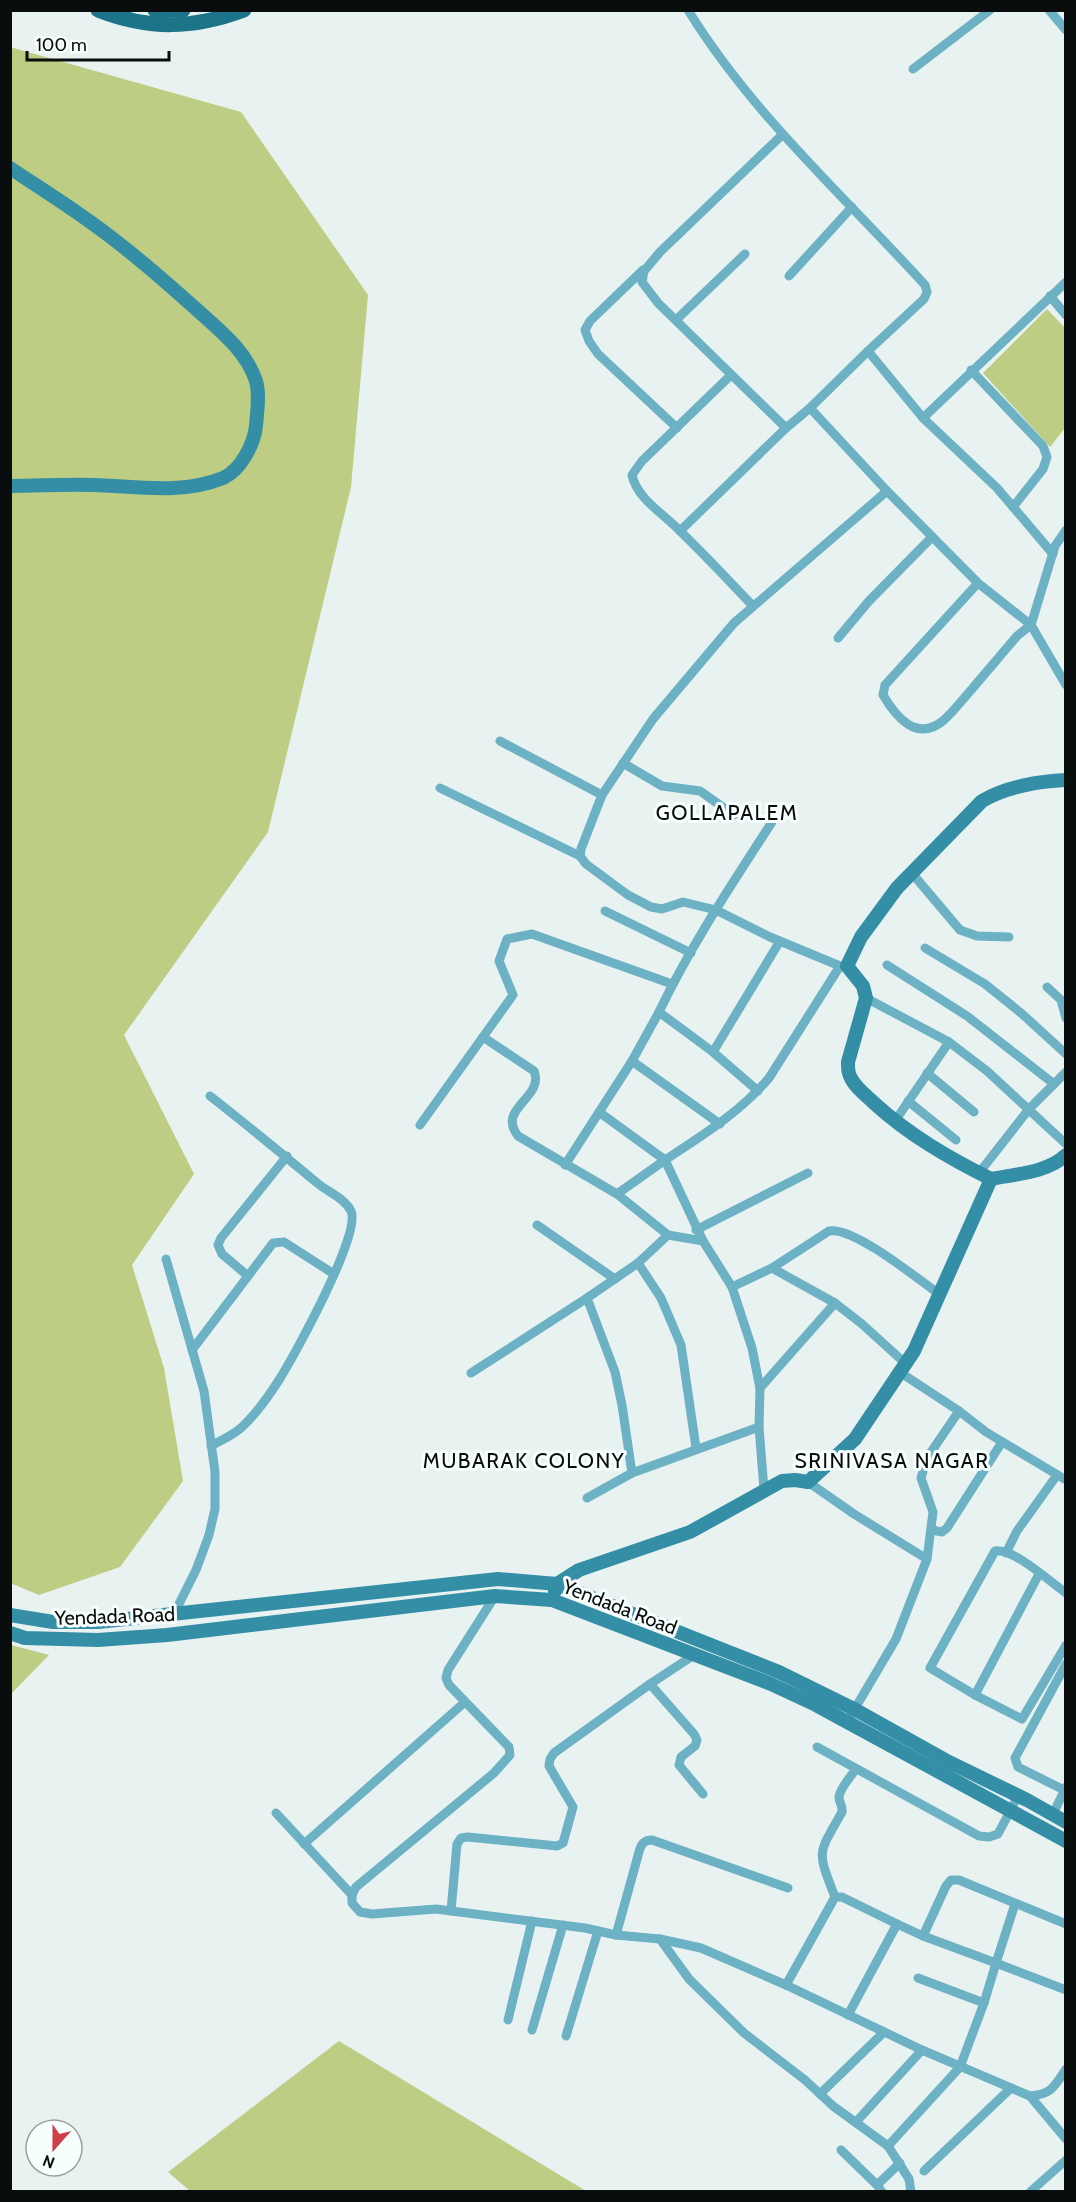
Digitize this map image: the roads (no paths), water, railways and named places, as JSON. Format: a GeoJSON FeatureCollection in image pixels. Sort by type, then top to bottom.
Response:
{"type":"FeatureCollection","features":[{"type":"Feature","properties":{"kind":"main road"},"geometry":{"type":"LineString","coordinates":[[98,10],[144,24],[173,25],[206,23],[244,10]]}},
{"type":"Feature","properties":{"kind":"main road"},"geometry":{"type":"LineString","coordinates":[[154,10],[183,10]]}},
{"type":"Feature","properties":{"kind":"main road"},"geometry":{"type":"LineString","coordinates":[[10,168],[107,234],[149,266],[230,340],[251,369],[257,382],[258,399],[255,434],[249,450],[226,477],[191,488],[92,485],[10,486]]}},
{"type":"Feature","properties":{"kind":"main road"},"geometry":{"type":"LineString","coordinates":[[1065,780],[1001,792],[982,801],[911,873],[876,916],[843,966],[863,986],[866,998],[848,1062],[848,1071],[860,1090],[895,1121],[924,1142],[985,1176],[1046,1168],[1059,1162],[1065,1155]]}},
{"type":"Feature","properties":{"kind":"main road"},"geometry":{"type":"LineString","coordinates":[[552,1600],[557,1584],[579,1570],[690,1532],[782,1481],[808,1482],[855,1439],[914,1351],[985,1176]]}},
{"type":"Feature","properties":{"kind":"main road","name":"Yendada Road"},"geometry":{"type":"LineString","coordinates":[[10,1615],[53,1622],[98,1622],[498,1579],[557,1584],[779,1672],[854,1709],[949,1762],[1065,1822]]}},
{"type":"Feature","properties":{"kind":"main road","name":"Yendada Road"},"geometry":{"type":"LineString","coordinates":[[10,1633],[25,1638],[72,1640],[167,1635],[495,1596],[552,1600],[771,1684],[816,1705],[1065,1841]]}},
{"type":"Feature","properties":{"kind":"street"},"geometry":{"type":"LineString","coordinates":[[680,531],[924,299],[927,292],[925,285],[782,135],[723,62],[688,10]]}},
{"type":"Feature","properties":{"kind":"street"},"geometry":{"type":"LineString","coordinates":[[1049,10],[1065,30]]}},
{"type":"Feature","properties":{"kind":"street"},"geometry":{"type":"LineString","coordinates":[[913,69],[986,12]]}},
{"type":"Feature","properties":{"kind":"street"},"geometry":{"type":"LineString","coordinates":[[677,428],[598,354],[585,330],[590,321],[782,135]]}},
{"type":"Feature","properties":{"kind":"street"},"geometry":{"type":"LineString","coordinates":[[789,276],[852,207]]}},
{"type":"Feature","properties":{"kind":"street"},"geometry":{"type":"LineString","coordinates":[[676,320],[745,254]]}},
{"type":"Feature","properties":{"kind":"street"},"geometry":{"type":"LineString","coordinates":[[648,266],[642,276],[645,289],[786,428]]}},
{"type":"Feature","properties":{"kind":"street"},"geometry":{"type":"LineString","coordinates":[[923,418],[1065,282]]}},
{"type":"Feature","properties":{"kind":"street"},"geometry":{"type":"LineString","coordinates":[[1050,296],[1065,315]]}},
{"type":"Feature","properties":{"kind":"street"},"geometry":{"type":"LineString","coordinates":[[868,351],[923,418],[997,488],[1053,554]]}},
{"type":"Feature","properties":{"kind":"street"},"geometry":{"type":"LineString","coordinates":[[971,370],[1043,446],[1047,457],[1043,469],[1013,507]]}},
{"type":"Feature","properties":{"kind":"street"},"geometry":{"type":"LineString","coordinates":[[731,375],[642,461],[632,475],[633,483],[639,491],[753,606]]}},
{"type":"Feature","properties":{"kind":"street"},"geometry":{"type":"LineString","coordinates":[[810,408],[887,491],[978,583],[1031,625],[1065,685]]}},
{"type":"Feature","properties":{"kind":"street"},"geometry":{"type":"LineString","coordinates":[[580,856],[602,795],[653,719],[734,623],[887,491]]}},
{"type":"Feature","properties":{"kind":"street"},"geometry":{"type":"LineString","coordinates":[[978,583],[885,685],[883,695],[898,718],[912,728],[925,729],[944,720],[1017,636],[1031,625],[1055,546],[1065,530]]}},
{"type":"Feature","properties":{"kind":"street"},"geometry":{"type":"LineString","coordinates":[[838,638],[868,601],[932,537]]}},
{"type":"Feature","properties":{"kind":"street"},"geometry":{"type":"LineString","coordinates":[[501,741],[602,795]]}},
{"type":"Feature","properties":{"kind":"street"},"geometry":{"type":"LineString","coordinates":[[623,763],[662,786],[700,791],[734,815]]}},
{"type":"Feature","properties":{"kind":"street"},"geometry":{"type":"LineString","coordinates":[[440,788],[580,856],[586,864],[628,895],[651,907],[662,909],[683,902],[716,910],[780,941],[843,966],[769,1078],[747,1103],[617,1194]]}},
{"type":"Feature","properties":{"kind":"street"},"geometry":{"type":"LineString","coordinates":[[565,1165],[632,1061],[672,984],[772,822]]}},
{"type":"Feature","properties":{"kind":"street"},"geometry":{"type":"LineString","coordinates":[[911,873],[960,930],[976,936],[1009,937]]}},
{"type":"Feature","properties":{"kind":"street"},"geometry":{"type":"LineString","coordinates":[[605,911],[691,953]]}},
{"type":"Feature","properties":{"kind":"street"},"geometry":{"type":"LineString","coordinates":[[420,1125],[513,995],[499,961],[507,939],[532,934],[672,984]]}},
{"type":"Feature","properties":{"kind":"street"},"geometry":{"type":"LineString","coordinates":[[713,1053],[780,941]]}},
{"type":"Feature","properties":{"kind":"street"},"geometry":{"type":"LineString","coordinates":[[925,948],[985,984],[1021,1013],[1065,1054]]}},
{"type":"Feature","properties":{"kind":"street"},"geometry":{"type":"LineString","coordinates":[[886,965],[968,1016],[1054,1084]]}},
{"type":"Feature","properties":{"kind":"street"},"geometry":{"type":"LineString","coordinates":[[1047,987],[1061,1000],[1065,1018]]}},
{"type":"Feature","properties":{"kind":"street"},"geometry":{"type":"LineString","coordinates":[[866,998],[949,1042],[987,1071],[1065,1144]]}},
{"type":"Feature","properties":{"kind":"street"},"geometry":{"type":"LineString","coordinates":[[658,1012],[713,1053],[758,1091]]}},
{"type":"Feature","properties":{"kind":"street"},"geometry":{"type":"LineString","coordinates":[[483,1037],[534,1071],[537,1077],[534,1087],[511,1121],[512,1128],[518,1136],[617,1194],[668,1235],[703,1241]]}},
{"type":"Feature","properties":{"kind":"street"},"geometry":{"type":"LineString","coordinates":[[895,1121],[949,1042]]}},
{"type":"Feature","properties":{"kind":"street"},"geometry":{"type":"LineString","coordinates":[[632,1061],[720,1124]]}},
{"type":"Feature","properties":{"kind":"street"},"geometry":{"type":"LineString","coordinates":[[985,1176],[1029,1109],[1065,1072]]}},
{"type":"Feature","properties":{"kind":"street"},"geometry":{"type":"LineString","coordinates":[[927,1073],[974,1112]]}},
{"type":"Feature","properties":{"kind":"street"},"geometry":{"type":"LineString","coordinates":[[210,1096],[287,1156],[318,1184],[341,1199],[352,1212],[352,1228],[334,1274],[299,1346],[278,1382],[242,1427],[211,1446]]}},
{"type":"Feature","properties":{"kind":"street"},"geometry":{"type":"LineString","coordinates":[[908,1101],[956,1140]]}},
{"type":"Feature","properties":{"kind":"street"},"geometry":{"type":"LineString","coordinates":[[599,1112],[665,1160],[696,1230],[732,1287],[752,1348],[760,1388],[759,1427],[764,1490]]}},
{"type":"Feature","properties":{"kind":"street"},"geometry":{"type":"LineString","coordinates":[[248,1276],[222,1254],[218,1245],[221,1238],[287,1156]]}},
{"type":"Feature","properties":{"kind":"street"},"geometry":{"type":"LineString","coordinates":[[696,1230],[808,1173]]}},
{"type":"Feature","properties":{"kind":"street"},"geometry":{"type":"LineString","coordinates":[[537,1225],[615,1279]]}},
{"type":"Feature","properties":{"kind":"street"},"geometry":{"type":"LineString","coordinates":[[732,1287],[772,1268],[829,1231],[835,1230],[843,1231],[881,1253],[939,1294]]}},
{"type":"Feature","properties":{"kind":"street"},"geometry":{"type":"LineString","coordinates":[[471,1373],[638,1263],[668,1235]]}},
{"type":"Feature","properties":{"kind":"street"},"geometry":{"type":"LineString","coordinates":[[192,1350],[273,1243],[284,1242],[334,1274]]}},
{"type":"Feature","properties":{"kind":"street"},"geometry":{"type":"LineString","coordinates":[[166,1259],[204,1392],[215,1472],[215,1509],[209,1535],[196,1570],[174,1614]]}},
{"type":"Feature","properties":{"kind":"street"},"geometry":{"type":"LineString","coordinates":[[638,1263],[661,1298],[681,1345],[696,1448]]}},
{"type":"Feature","properties":{"kind":"street"},"geometry":{"type":"LineString","coordinates":[[772,1268],[835,1303],[862,1324],[903,1368],[958,1411],[1002,1442],[1061,1477],[1017,1531],[1006,1552]]}},
{"type":"Feature","properties":{"kind":"street"},"geometry":{"type":"LineString","coordinates":[[587,1298],[615,1372],[632,1473]]}},
{"type":"Feature","properties":{"kind":"street"},"geometry":{"type":"LineString","coordinates":[[760,1388],[835,1303]]}},
{"type":"Feature","properties":{"kind":"street"},"geometry":{"type":"LineString","coordinates":[[847,1722],[896,1639],[927,1559],[933,1512],[921,1478],[923,1468],[958,1411]]}},
{"type":"Feature","properties":{"kind":"street"},"geometry":{"type":"LineString","coordinates":[[587,1498],[632,1473],[759,1427]]}},
{"type":"Feature","properties":{"kind":"street"},"geometry":{"type":"LineString","coordinates":[[932,1530],[942,1532],[947,1528],[1002,1442]]}},
{"type":"Feature","properties":{"kind":"street"},"geometry":{"type":"LineString","coordinates":[[808,1482],[854,1514],[927,1559]]}},
{"type":"Feature","properties":{"kind":"street"},"geometry":{"type":"LineString","coordinates":[[1065,1593],[1019,1559],[1006,1552],[995,1551],[930,1668],[1022,1719],[1065,1645]]}},
{"type":"Feature","properties":{"kind":"street"},"geometry":{"type":"LineString","coordinates":[[975,1695],[1039,1574]]}},
{"type":"Feature","properties":{"kind":"street"},"geometry":{"type":"LineString","coordinates":[[495,1596],[448,1670],[446,1678],[449,1685],[508,1747],[510,1755],[506,1762],[356,1887],[352,1895],[352,1903],[360,1912],[372,1914],[410,1910],[451,1911],[563,1925],[616,1935],[660,1939],[701,1948],[786,1985],[922,2050],[1030,2096],[1065,2139]]}},
{"type":"Feature","properties":{"kind":"street"},"geometry":{"type":"LineString","coordinates":[[451,1911],[457,1844],[461,1838],[557,1846],[563,1843],[573,1807],[549,1766],[554,1753],[694,1655]]}},
{"type":"Feature","properties":{"kind":"street"},"geometry":{"type":"LineString","coordinates":[[1053,1814],[1065,1789],[1018,1767],[1015,1758],[1065,1664]]}},
{"type":"Feature","properties":{"kind":"street"},"geometry":{"type":"LineString","coordinates":[[650,1684],[697,1740],[695,1746],[681,1757],[679,1765],[703,1794]]}},
{"type":"Feature","properties":{"kind":"street"},"geometry":{"type":"LineString","coordinates":[[304,1844],[465,1702]]}},
{"type":"Feature","properties":{"kind":"street"},"geometry":{"type":"LineString","coordinates":[[817,1747],[979,1836],[989,1837],[998,1834],[1018,1796]]}},
{"type":"Feature","properties":{"kind":"street"},"geometry":{"type":"LineString","coordinates":[[786,1985],[835,1897],[821,1854],[842,1812],[840,1793],[856,1769]]}},
{"type":"Feature","properties":{"kind":"street"},"geometry":{"type":"LineString","coordinates":[[276,1813],[352,1895]]}},
{"type":"Feature","properties":{"kind":"street"},"geometry":{"type":"LineString","coordinates":[[616,1935],[641,1844],[646,1840],[652,1840],[788,1888]]}},
{"type":"Feature","properties":{"kind":"street"},"geometry":{"type":"LineString","coordinates":[[923,1936],[951,1880],[966,1883],[1065,1924]]}},
{"type":"Feature","properties":{"kind":"street"},"geometry":{"type":"LineString","coordinates":[[835,1897],[842,1897],[923,1936],[1065,1990]]}},
{"type":"Feature","properties":{"kind":"street"},"geometry":{"type":"LineString","coordinates":[[888,2146],[960,2067],[984,2002],[1015,1904]]}},
{"type":"Feature","properties":{"kind":"street"},"geometry":{"type":"LineString","coordinates":[[508,2020],[532,1921]]}},
{"type":"Feature","properties":{"kind":"street"},"geometry":{"type":"LineString","coordinates":[[848,2015],[897,1924]]}},
{"type":"Feature","properties":{"kind":"street"},"geometry":{"type":"LineString","coordinates":[[532,2030],[563,1925]]}},
{"type":"Feature","properties":{"kind":"street"},"geometry":{"type":"LineString","coordinates":[[566,2036],[598,1931]]}},
{"type":"Feature","properties":{"kind":"street"},"geometry":{"type":"LineString","coordinates":[[660,1939],[689,1979],[744,2033],[833,2106],[888,2146],[909,2180],[911,2192]]}},
{"type":"Feature","properties":{"kind":"street"},"geometry":{"type":"LineString","coordinates":[[918,1978],[984,2002]]}},
{"type":"Feature","properties":{"kind":"street"},"geometry":{"type":"LineString","coordinates":[[820,2094],[884,2032]]}},
{"type":"Feature","properties":{"kind":"street"},"geometry":{"type":"LineString","coordinates":[[856,2122],[922,2050]]}},
{"type":"Feature","properties":{"kind":"street"},"geometry":{"type":"LineString","coordinates":[[1030,2096],[1045,2094],[1053,2088],[1065,2069]]}},
{"type":"Feature","properties":{"kind":"street"},"geometry":{"type":"LineString","coordinates":[[924,2171],[1011,2088]]}},
{"type":"Feature","properties":{"kind":"street"},"geometry":{"type":"LineString","coordinates":[[841,2150],[880,2188],[900,2163]]}},
{"type":"Feature","properties":{"kind":"street"},"geometry":{"type":"LineString","coordinates":[[1029,2192],[1065,2160]]}},
{"type":"Feature","properties":{"kind":"district","name":"GOLLAPALEM"},"geometry":{"type":"Point","coordinates":[727,812]}},
{"type":"Feature","properties":{"kind":"district","name":"MUBARAK COLONY"},"geometry":{"type":"Point","coordinates":[524,1460]}},
{"type":"Feature","properties":{"kind":"district","name":"SRINIVASA NAGAR"},"geometry":{"type":"Point","coordinates":[892,1460]}}]}
